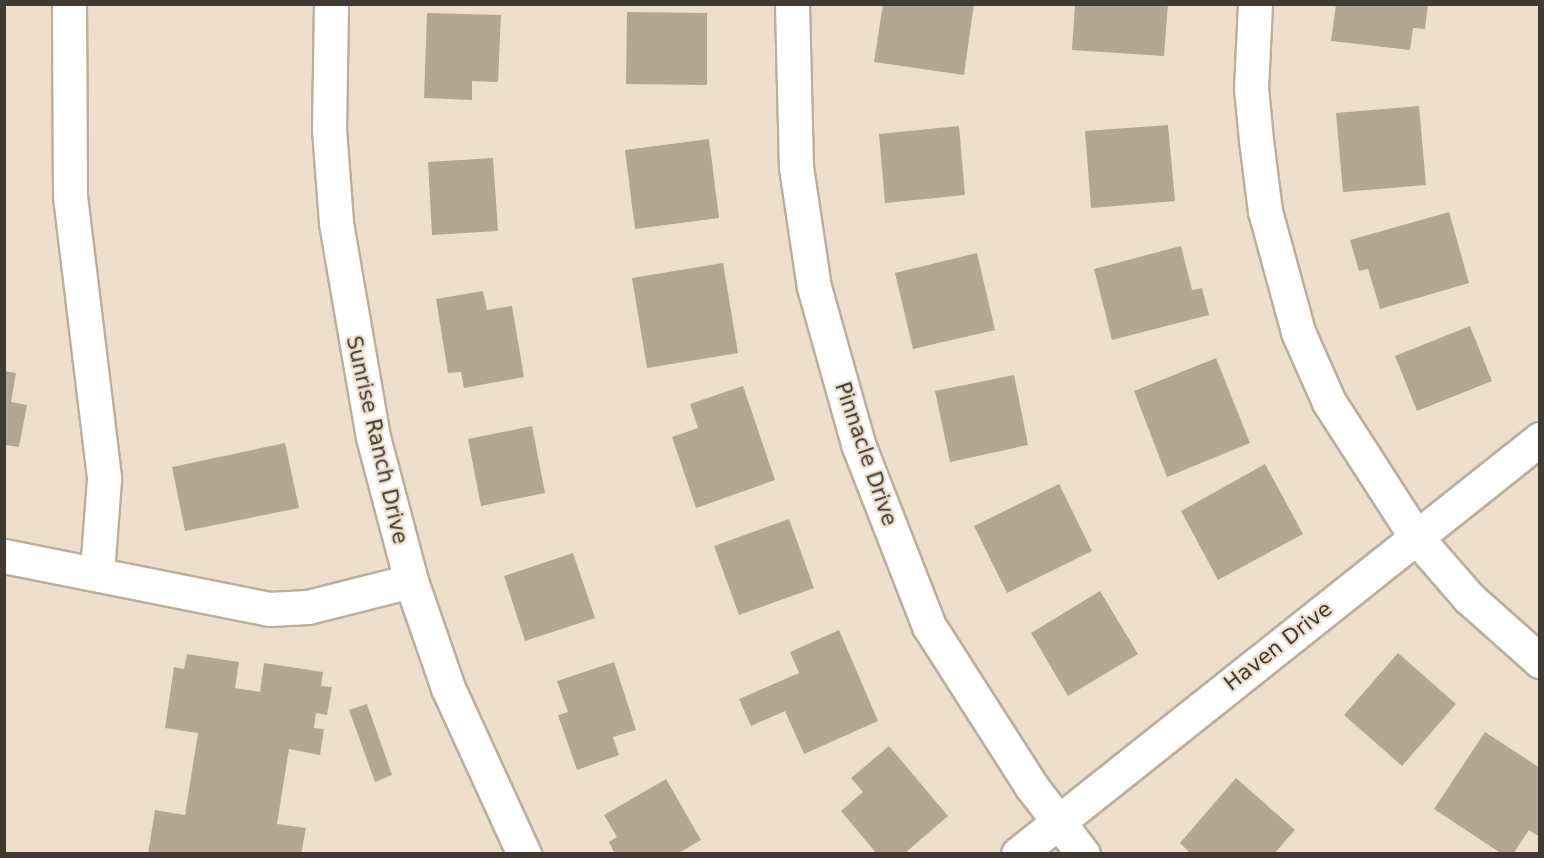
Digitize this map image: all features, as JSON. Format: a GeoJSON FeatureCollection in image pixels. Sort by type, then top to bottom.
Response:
{"type":"FeatureCollection","features":[{"type":"Feature","properties":{"kind":"street"},"geometry":{"type":"LineString","coordinates":[[69,4],[70,196],[104,479],[97,572]]}},
{"type":"Feature","properties":{"kind":"street","name":"Sunrise Ranch Drive"},"geometry":{"type":"LineString","coordinates":[[331,4],[330,140],[343,277],[373,437],[411,581],[460,718],[524,854]]}},
{"type":"Feature","properties":{"kind":"street","name":"Pinnacle Drive"},"geometry":{"type":"LineString","coordinates":[[792,4],[796,167],[814,287],[858,444],[929,626],[1057,823],[1083,854]]}},
{"type":"Feature","properties":{"kind":"street"},"geometry":{"type":"LineString","coordinates":[[1255,4],[1251,88],[1256,140],[1283,286],[1329,402],[1416,537],[1469,598],[1539,661]]}},
{"type":"Feature","properties":{"kind":"street","name":"Haven Drive"},"geometry":{"type":"LineString","coordinates":[[1018,854],[1539,439]]}},
{"type":"Feature","properties":{"kind":"street"},"geometry":{"type":"LineString","coordinates":[[4,556],[97,572],[233,606],[269,609],[308,607],[411,581]]}},
{"type":"Feature","properties":{"kind":"building"},"geometry":{"type":"Polygon","coordinates":[[[883,4],[974,4],[964,75],[874,62],[883,4]]]}},
{"type":"Feature","properties":{"kind":"building"},"geometry":{"type":"Polygon","coordinates":[[[1075,4],[1168,4],[1164,56],[1072,50],[1075,4]]]}},
{"type":"Feature","properties":{"kind":"building"},"geometry":{"type":"Polygon","coordinates":[[[1336,4],[1428,4],[1425,29],[1413,28],[1410,50],[1331,41],[1336,4]]]}},
{"type":"Feature","properties":{"kind":"building"},"geometry":{"type":"Polygon","coordinates":[[[627,12],[707,13],[707,85],[626,84],[627,12]]]}},
{"type":"Feature","properties":{"kind":"building"},"geometry":{"type":"Polygon","coordinates":[[[427,13],[501,15],[498,82],[472,81],[472,100],[424,98],[427,13]]]}},
{"type":"Feature","properties":{"kind":"building"},"geometry":{"type":"Polygon","coordinates":[[[1419,106],[1426,185],[1343,192],[1336,113],[1419,106]]]}},
{"type":"Feature","properties":{"kind":"building"},"geometry":{"type":"Polygon","coordinates":[[[1168,125],[1175,201],[1091,208],[1085,131],[1168,125]]]}},
{"type":"Feature","properties":{"kind":"building"},"geometry":{"type":"Polygon","coordinates":[[[959,126],[965,195],[885,203],[879,134],[959,126]]]}},
{"type":"Feature","properties":{"kind":"building"},"geometry":{"type":"Polygon","coordinates":[[[709,139],[719,218],[635,229],[625,150],[709,139]]]}},
{"type":"Feature","properties":{"kind":"building"},"geometry":{"type":"Polygon","coordinates":[[[493,158],[498,231],[432,235],[428,162],[493,158]]]}},
{"type":"Feature","properties":{"kind":"building"},"geometry":{"type":"Polygon","coordinates":[[[1449,212],[1469,283],[1380,309],[1368,269],[1359,271],[1350,240],[1449,212]]]}},
{"type":"Feature","properties":{"kind":"building"},"geometry":{"type":"Polygon","coordinates":[[[1181,246],[1192,290],[1202,288],[1209,315],[1112,340],[1094,269],[1181,246]]]}},
{"type":"Feature","properties":{"kind":"building"},"geometry":{"type":"Polygon","coordinates":[[[977,253],[995,330],[913,349],[895,273],[977,253]]]}},
{"type":"Feature","properties":{"kind":"building"},"geometry":{"type":"Polygon","coordinates":[[[723,263],[738,353],[647,368],[632,278],[723,263]]]}},
{"type":"Feature","properties":{"kind":"building"},"geometry":{"type":"Polygon","coordinates":[[[483,291],[487,310],[512,306],[524,377],[464,388],[461,372],[448,373],[436,299],[483,291]]]}},
{"type":"Feature","properties":{"kind":"building"},"geometry":{"type":"Polygon","coordinates":[[[1470,326],[1492,381],[1417,411],[1395,356],[1470,326]]]}},
{"type":"Feature","properties":{"kind":"building"},"geometry":{"type":"Polygon","coordinates":[[[1216,358],[1250,443],[1167,477],[1134,391],[1216,358]]]}},
{"type":"Feature","properties":{"kind":"building"},"geometry":{"type":"Polygon","coordinates":[[[4,371],[16,373],[11,402],[27,405],[19,447],[4,445],[4,371]]]}},
{"type":"Feature","properties":{"kind":"building"},"geometry":{"type":"Polygon","coordinates":[[[1014,375],[1028,445],[950,462],[935,391],[1014,375]]]}},
{"type":"Feature","properties":{"kind":"building"},"geometry":{"type":"Polygon","coordinates":[[[743,386],[775,480],[696,508],[672,437],[698,428],[690,404],[743,386]]]}},
{"type":"Feature","properties":{"kind":"building"},"geometry":{"type":"Polygon","coordinates":[[[532,426],[545,493],[481,506],[468,439],[532,426]]]}},
{"type":"Feature","properties":{"kind":"building"},"geometry":{"type":"Polygon","coordinates":[[[285,443],[299,508],[185,531],[172,467],[285,443]]]}},
{"type":"Feature","properties":{"kind":"building"},"geometry":{"type":"Polygon","coordinates":[[[1265,464],[1303,534],[1218,580],[1181,511],[1265,464]]]}},
{"type":"Feature","properties":{"kind":"building"},"geometry":{"type":"Polygon","coordinates":[[[1059,484],[1092,551],[1007,593],[974,526],[1059,484]]]}},
{"type":"Feature","properties":{"kind":"building"},"geometry":{"type":"Polygon","coordinates":[[[789,519],[814,588],[739,615],[714,546],[789,519]]]}},
{"type":"Feature","properties":{"kind":"building"},"geometry":{"type":"Polygon","coordinates":[[[573,553],[595,618],[525,641],[504,576],[573,553]]]}},
{"type":"Feature","properties":{"kind":"building"},"geometry":{"type":"Polygon","coordinates":[[[1100,591],[1138,654],[1068,696],[1031,633],[1100,591]]]}},
{"type":"Feature","properties":{"kind":"building"},"geometry":{"type":"Polygon","coordinates":[[[839,630],[878,721],[804,754],[785,711],[751,726],[739,699],[799,673],[790,652],[839,630]]]}},
{"type":"Feature","properties":{"kind":"building"},"geometry":{"type":"Polygon","coordinates":[[[1398,653],[1456,704],[1402,766],[1344,715],[1398,653]]]}},
{"type":"Feature","properties":{"kind":"building"},"geometry":{"type":"Polygon","coordinates":[[[187,654],[239,662],[235,688],[260,692],[264,663],[323,672],[321,686],[332,687],[327,715],[316,713],[314,728],[324,729],[320,755],[289,749],[277,824],[306,828],[301,854],[148,854],[155,810],[185,815],[198,733],[165,728],[174,667],[184,669],[187,654]]]}},
{"type":"Feature","properties":{"kind":"building"},"geometry":{"type":"Polygon","coordinates":[[[614,662],[636,730],[613,737],[619,755],[577,770],[558,715],[568,712],[557,681],[614,662]]]}},
{"type":"Feature","properties":{"kind":"building"},"geometry":{"type":"Polygon","coordinates":[[[367,704],[392,775],[375,782],[349,710],[367,704]]]}},
{"type":"Feature","properties":{"kind":"building"},"geometry":{"type":"Polygon","coordinates":[[[1485,732],[1540,768],[1540,837],[1529,830],[1513,854],[1502,854],[1434,809],[1485,732]]]}},
{"type":"Feature","properties":{"kind":"building"},"geometry":{"type":"Polygon","coordinates":[[[889,746],[948,816],[904,854],[877,854],[841,811],[863,792],[851,778],[889,746]]]}},
{"type":"Feature","properties":{"kind":"building"},"geometry":{"type":"Polygon","coordinates":[[[1236,778],[1295,830],[1274,854],[1191,854],[1180,843],[1236,778]]]}},
{"type":"Feature","properties":{"kind":"building"},"geometry":{"type":"Polygon","coordinates":[[[666,779],[701,840],[677,854],[615,854],[609,842],[617,837],[604,815],[666,779]]]}}]}
